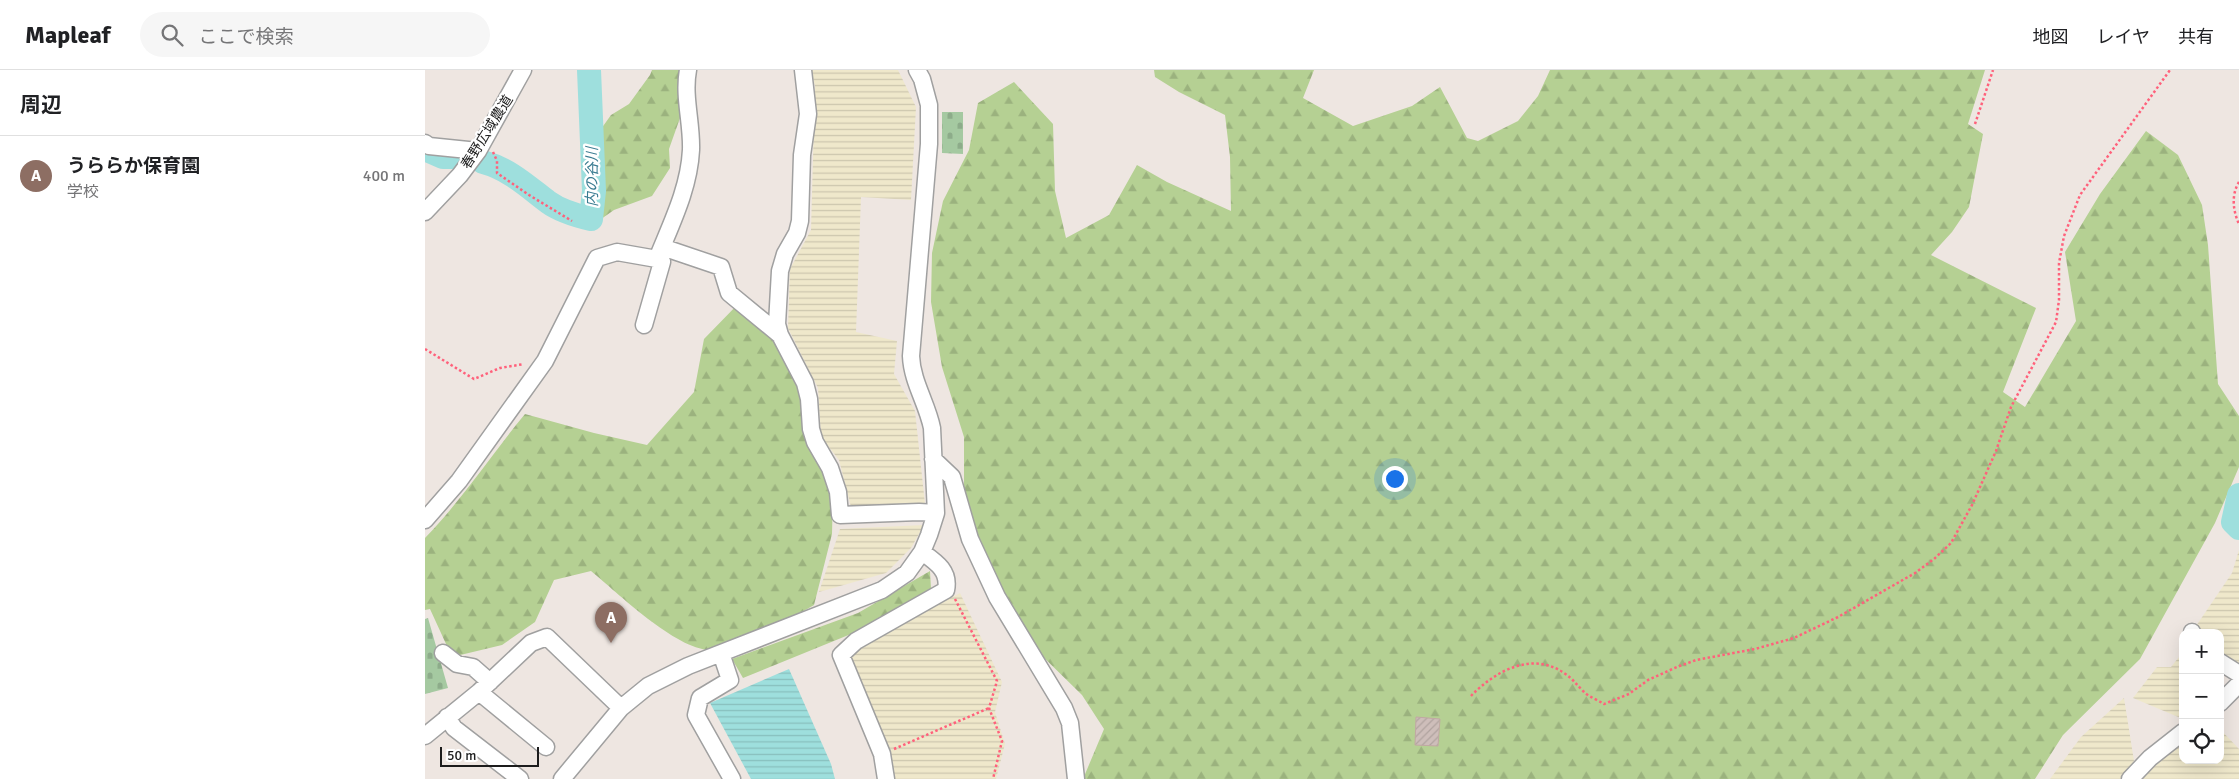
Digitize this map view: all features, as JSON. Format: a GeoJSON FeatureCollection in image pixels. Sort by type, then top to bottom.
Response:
{"type":"FeatureCollection","features":[{"type":"Feature","properties":{"kind":"street","name":"春野広域農道"},"geometry":{"type":"LineString","coordinates":[[425,212],[478,151],[523,70]]}},
{"type":"Feature","properties":{"kind":"street"},"geometry":{"type":"LineString","coordinates":[[644,325],[662,262],[659,253],[688,179],[691,150],[686,83],[688,70]]}},
{"type":"Feature","properties":{"kind":"street"},"geometry":{"type":"LineString","coordinates":[[803,70],[808,114],[802,155],[800,221],[797,233],[785,254],[780,270],[777,324],[780,335],[805,383],[809,399],[811,430],[815,442],[830,468],[838,492],[840,515],[936,513]]}},
{"type":"Feature","properties":{"kind":"street"},"geometry":{"type":"LineString","coordinates":[[565,778],[621,708],[648,686],[721,653],[882,590],[907,573],[922,552],[936,513],[929,416],[912,372],[911,356],[929,144],[929,105],[917,70]]}},
{"type":"Feature","properties":{"kind":"street"},"geometry":{"type":"LineString","coordinates":[[425,143],[429,146],[478,151]]}},
{"type":"Feature","properties":{"kind":"street"},"geometry":{"type":"LineString","coordinates":[[425,520],[459,481],[545,361],[597,258],[617,252],[659,253],[721,267],[729,293],[780,335]]}},
{"type":"Feature","properties":{"kind":"street"},"geometry":{"type":"LineString","coordinates":[[933,459],[952,477],[971,539],[997,597],[1064,708],[1069,723],[1076,779]]}},
{"type":"Feature","properties":{"kind":"street"},"geometry":{"type":"LineString","coordinates":[[886,779],[882,754],[841,654],[856,641],[946,590],[947,584],[939,564],[922,552]]}},
{"type":"Feature","properties":{"kind":"street"},"geometry":{"type":"LineString","coordinates":[[425,736],[484,687],[531,643],[547,637],[621,708]]}},
{"type":"Feature","properties":{"kind":"street"},"geometry":{"type":"LineString","coordinates":[[443,653],[457,664],[473,667],[484,687],[546,746]]}},
{"type":"Feature","properties":{"kind":"street"},"geometry":{"type":"LineString","coordinates":[[721,653],[730,680],[701,698],[696,715],[732,779]]}},
{"type":"Feature","properties":{"kind":"street"},"geometry":{"type":"LineString","coordinates":[[2224,665],[2239,674]]}},
{"type":"Feature","properties":{"kind":"street"},"geometry":{"type":"LineString","coordinates":[[2224,699],[2239,684]]}},
{"type":"Feature","properties":{"kind":"street"},"geometry":{"type":"LineString","coordinates":[[447,717],[455,728],[519,779]]}},
{"type":"Feature","properties":{"kind":"street"},"geometry":{"type":"LineString","coordinates":[[704,728],[709,727],[742,779]]}},
{"type":"Feature","properties":{"kind":"street"},"geometry":{"type":"LineString","coordinates":[[2130,779],[2150,758],[2179,735]]}},
{"type":"Feature","properties":{"kind":"path"},"geometry":{"type":"LineString","coordinates":[[1975,124],[1993,70]]}},
{"type":"Feature","properties":{"kind":"path"},"geometry":{"type":"LineString","coordinates":[[1471,696],[1484,682],[1522,663],[1545,663],[1563,672],[1579,685],[1584,692],[1604,704],[1616,701],[1648,680],[1677,667],[1697,660],[1755,649],[1794,638],[1839,617],[1915,573],[1934,559],[1951,543],[1972,504],[1996,451],[2011,407],[2055,322],[2059,300],[2059,263],[2064,236],[2080,195],[2170,70]]}},
{"type":"Feature","properties":{"kind":"path"},"geometry":{"type":"LineString","coordinates":[[497,161],[497,173],[572,221]]}},
{"type":"Feature","properties":{"kind":"path"},"geometry":{"type":"LineString","coordinates":[[2239,182],[2233,192],[2233,197],[2239,224]]}},
{"type":"Feature","properties":{"kind":"path"},"geometry":{"type":"LineString","coordinates":[[425,349],[474,379],[500,368],[545,361]]}},
{"type":"Feature","properties":{"kind":"path"},"geometry":{"type":"LineString","coordinates":[[947,584],[997,681],[989,708],[1001,741],[993,779]]}},
{"type":"Feature","properties":{"kind":"path"},"geometry":{"type":"LineString","coordinates":[[882,754],[989,708]]}},
{"type":"Feature","properties":{"kind":"shaded area"},"geometry":{"type":"Polygon","coordinates":[[[811,70],[898,70],[916,107],[911,200],[861,197],[856,332],[897,341],[894,374],[915,411],[925,504],[851,507],[839,460],[821,437],[818,388],[788,328],[790,269],[811,230],[815,86],[811,70]]]}},
{"type":"Feature","properties":{"kind":"shaded area"},"geometry":{"type":"Polygon","coordinates":[[[924,525],[911,548],[886,573],[819,592],[840,529],[924,525]]]}},
{"type":"Feature","properties":{"kind":"shaded area"},"geometry":{"type":"Polygon","coordinates":[[[2239,550],[2239,669],[2224,660],[2224,629],[2194,629],[2232,573],[2239,550]]]}},
{"type":"Feature","properties":{"kind":"shaded area"},"geometry":{"type":"Polygon","coordinates":[[[960,593],[1002,682],[995,712],[1005,744],[996,779],[894,779],[851,657],[862,645],[960,593]]]}},
{"type":"Feature","properties":{"kind":"shaded area"},"geometry":{"type":"Polygon","coordinates":[[[2179,657],[2179,717],[2133,698],[2157,667],[2171,667],[2179,657]]]}},
{"type":"Feature","properties":{"kind":"shaded area"},"geometry":{"type":"Polygon","coordinates":[[[2124,698],[2134,761],[2120,779],[2050,779],[2081,737],[2124,698]]]}},
{"type":"Feature","properties":{"kind":"shaded area"},"geometry":{"type":"Polygon","coordinates":[[[2224,733],[2239,749],[2239,779],[2140,779],[2157,759],[2179,744],[2179,764],[2224,764],[2224,733]]]}},
{"type":"Feature","properties":{"kind":"green space"},"geometry":{"type":"Polygon","coordinates":[[[652,70],[683,70],[684,83],[680,118],[669,149],[670,168],[652,196],[614,210],[594,224],[597,202],[593,157],[596,136],[611,115],[629,104],[652,70]]]}},
{"type":"Feature","properties":{"kind":"green space"},"geometry":{"type":"Polygon","coordinates":[[[1154,70],[1314,70],[1303,98],[1353,126],[1412,106],[1440,87],[1467,138],[1478,141],[1518,121],[1538,96],[1550,70],[1985,70],[1968,124],[1983,134],[1969,207],[1952,232],[1931,255],[2036,308],[2003,392],[2025,407],[2076,321],[2065,252],[2100,194],[2146,131],[2178,155],[2202,205],[2208,245],[2218,384],[2239,416],[2239,467],[2215,523],[2140,659],[2063,735],[2035,779],[1083,779],[1104,729],[1082,695],[1032,646],[993,574],[964,503],[964,437],[942,367],[931,302],[932,253],[943,201],[969,150],[978,103],[1014,82],[1053,124],[1055,191],[1066,238],[1109,215],[1137,165],[1167,182],[1231,211],[1230,157],[1225,115],[1179,92],[1155,77],[1154,70]]]}},
{"type":"Feature","properties":{"kind":"green space"},"geometry":{"type":"Polygon","coordinates":[[[942,112],[963,112],[963,154],[942,153],[942,112]]]}},
{"type":"Feature","properties":{"kind":"green space"},"geometry":{"type":"Polygon","coordinates":[[[740,302],[768,325],[795,370],[808,437],[833,493],[832,534],[814,605],[727,645],[710,650],[696,647],[664,630],[591,571],[554,580],[535,622],[502,645],[452,657],[430,609],[425,610],[425,538],[525,414],[647,445],[694,392],[704,339],[740,302]]]}},
{"type":"Feature","properties":{"kind":"green space"},"geometry":{"type":"Polygon","coordinates":[[[930,571],[931,589],[851,634],[743,678],[732,659],[858,613],[930,571]]]}},
{"type":"Feature","properties":{"kind":"green space"},"geometry":{"type":"Polygon","coordinates":[[[428,618],[448,688],[425,694],[425,619],[428,618]]]}},
{"type":"Feature","properties":{"kind":"water"},"geometry":{"type":"Polygon","coordinates":[[[789,669],[831,764],[835,779],[751,779],[710,703],[789,669]]]}},
{"type":"Feature","properties":{"kind":"building"},"geometry":{"type":"Polygon","coordinates":[[[1416,717],[1440,719],[1438,746],[1415,745],[1416,717]]]}},
{"type":"Feature","properties":{"kind":"waterway","name":"内の谷川"},"geometry":{"type":"LineString","coordinates":[[483,162],[501,169],[558,208],[591,219],[594,191],[589,70]]}},
{"type":"Feature","properties":{"kind":"waterway","name":"内の谷川"},"geometry":{"type":"LineString","coordinates":[[425,149],[443,157],[466,157]]}},
{"type":"Feature","properties":{"kind":"waterway"},"geometry":{"type":"LineString","coordinates":[[2239,495],[2233,522],[2239,528]]}},
{"type":"Feature","properties":{"kind":"place","name":"うららか保育園"},"geometry":{"type":"Point","coordinates":[611,643]}}]}
